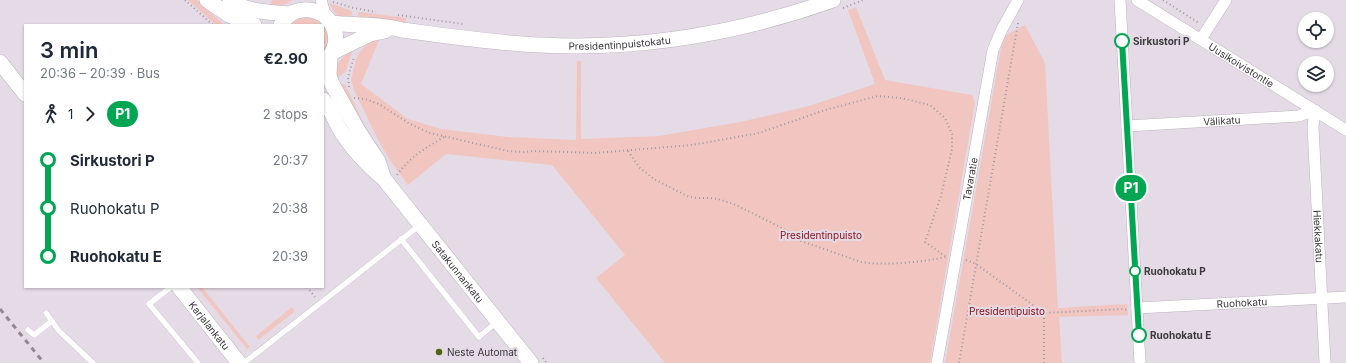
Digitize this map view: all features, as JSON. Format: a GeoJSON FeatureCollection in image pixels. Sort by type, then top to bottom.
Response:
{"type":"FeatureCollection","features":[{"type":"Feature","properties":{"kind":"main road"},"geometry":{"type":"LineString","coordinates":[[206,0],[206,4],[229,24]]}},
{"type":"Feature","properties":{"kind":"main road"},"geometry":{"type":"LineString","coordinates":[[206,0],[229,15],[252,24]]}},
{"type":"Feature","properties":{"kind":"main road"},"geometry":{"type":"LineString","coordinates":[[230,0],[248,9],[256,11],[293,12]]}},
{"type":"Feature","properties":{"kind":"main road","name":"Presidentinpuistokatu"},"geometry":{"type":"LineString","coordinates":[[328,57],[378,31],[402,30],[490,41],[541,45],[582,46],[651,42],[696,35],[740,27],[836,5]]}},
{"type":"Feature","properties":{"kind":"main road","name":"Presidentinpuistokatu"},"geometry":{"type":"LineString","coordinates":[[293,12],[308,9],[317,11],[329,20],[344,25],[391,26],[402,30]]}},
{"type":"Feature","properties":{"kind":"main road","name":"Satakunnankatu"},"geometry":{"type":"LineString","coordinates":[[329,20],[334,28],[336,38],[334,48],[328,57],[329,76],[332,84],[358,129],[378,161],[392,175],[420,224],[498,321],[537,360]]}},
{"type":"Feature","properties":{"kind":"main road"},"geometry":{"type":"LineString","coordinates":[[0,62],[24,93]]}},
{"type":"Feature","properties":{"kind":"main road","name":"Satakunnankatu"},"geometry":{"type":"LineString","coordinates":[[324,101],[342,132],[367,165],[392,175]]}},
{"type":"Feature","properties":{"kind":"main road"},"geometry":{"type":"LineString","coordinates":[[324,115],[342,132]]}},
{"type":"Feature","properties":{"kind":"main road","name":"Karjalankatu"},"geometry":{"type":"LineString","coordinates":[[180,288],[239,363]]}},
{"type":"Feature","properties":{"kind":"street"},"geometry":{"type":"LineString","coordinates":[[321,0],[329,20]]}},
{"type":"Feature","properties":{"kind":"street","name":"Tavaratie"},"geometry":{"type":"LineString","coordinates":[[937,363],[951,258],[993,50],[1002,29],[1018,0]]}},
{"type":"Feature","properties":{"kind":"street"},"geometry":{"type":"LineString","coordinates":[[1120,0],[1140,363]]}},
{"type":"Feature","properties":{"kind":"street","name":"Uusikoivistontie"},"geometry":{"type":"LineString","coordinates":[[1137,0],[1346,130]]}},
{"type":"Feature","properties":{"kind":"street"},"geometry":{"type":"LineString","coordinates":[[1201,39],[1226,0]]}},
{"type":"Feature","properties":{"kind":"street","name":"Välikatu"},"geometry":{"type":"LineString","coordinates":[[1128,126],[1299,116],[1315,110]]}},
{"type":"Feature","properties":{"kind":"street","name":"Hiekkakatu"},"geometry":{"type":"LineString","coordinates":[[1315,110],[1313,127],[1325,363]]}},
{"type":"Feature","properties":{"kind":"street","name":"Ruohokatu"},"geometry":{"type":"LineString","coordinates":[[1137,310],[1346,297]]}},
{"type":"Feature","properties":{"kind":"lane"},"geometry":{"type":"LineString","coordinates":[[244,363],[420,224]]}},
{"type":"Feature","properties":{"kind":"lane"},"geometry":{"type":"LineString","coordinates":[[401,239],[479,337],[498,321]]}},
{"type":"Feature","properties":{"kind":"lane"},"geometry":{"type":"LineString","coordinates":[[170,288],[149,304],[198,363]]}},
{"type":"Feature","properties":{"kind":"lane"},"geometry":{"type":"LineString","coordinates":[[46,313],[59,330],[94,363]]}},
{"type":"Feature","properties":{"kind":"lane"},"geometry":{"type":"LineString","coordinates":[[28,330],[34,335],[52,322]]}},
{"type":"Feature","properties":{"kind":"path"},"geometry":{"type":"LineString","coordinates":[[185,0],[212,24]]}},
{"type":"Feature","properties":{"kind":"path"},"geometry":{"type":"LineString","coordinates":[[327,0],[354,8],[378,12]]}},
{"type":"Feature","properties":{"kind":"path"},"geometry":{"type":"LineString","coordinates":[[853,0],[854,4]]}},
{"type":"Feature","properties":{"kind":"path"},"geometry":{"type":"LineString","coordinates":[[836,5],[854,4],[863,0]]}},
{"type":"Feature","properties":{"kind":"path"},"geometry":{"type":"LineString","coordinates":[[394,14],[464,24]]}},
{"type":"Feature","properties":{"kind":"path"},"geometry":{"type":"LineString","coordinates":[[959,363],[1016,37]]}},
{"type":"Feature","properties":{"kind":"path"},"geometry":{"type":"LineString","coordinates":[[348,77],[350,88]]}},
{"type":"Feature","properties":{"kind":"path"},"geometry":{"type":"LineString","coordinates":[[352,93],[357,104]]}},
{"type":"Feature","properties":{"kind":"path"},"geometry":{"type":"LineString","coordinates":[[354,98],[365,99],[379,104],[410,124],[430,133],[508,151],[524,152],[535,150],[595,153],[692,145],[759,133],[825,110],[878,96],[902,98],[930,105],[945,118],[952,134],[952,149],[941,196],[926,242],[951,258]]}},
{"type":"Feature","properties":{"kind":"path"},"geometry":{"type":"LineString","coordinates":[[392,175],[417,153],[444,136]]}},
{"type":"Feature","properties":{"kind":"path"},"geometry":{"type":"LineString","coordinates":[[628,151],[640,168],[654,179],[689,197],[718,199],[736,205],[786,230],[801,240],[861,262],[918,261],[951,258],[966,260],[976,264],[1044,313],[1124,309],[1131,312],[1137,310]]}},
{"type":"Feature","properties":{"kind":"path"},"geometry":{"type":"LineString","coordinates":[[308,288],[315,297]]}},
{"type":"Feature","properties":{"kind":"path"},"geometry":{"type":"LineString","coordinates":[[1044,313],[1044,363]]}},
{"type":"Feature","properties":{"kind":"path"},"geometry":{"type":"LineString","coordinates":[[537,360],[547,363]]}},
{"type":"Feature","properties":{"kind":"green space"},"geometry":{"type":"Polygon","coordinates":[[[188,0],[197,0],[223,24],[215,24],[188,0]]]}},
{"type":"Feature","properties":{"kind":"green space"},"geometry":{"type":"Polygon","coordinates":[[[272,0],[293,0],[286,4],[269,8],[272,0]]]}},
{"type":"Feature","properties":{"kind":"green space"},"geometry":{"type":"Polygon","coordinates":[[[329,3],[350,10],[352,12],[352,21],[338,16],[329,3]]]}},
{"type":"Feature","properties":{"kind":"green space","name":"Presidentinpuisto"},"geometry":{"type":"Polygon","coordinates":[[[856,7],[885,80],[972,95],[975,102],[930,363],[665,363],[596,278],[625,255],[552,165],[446,154],[408,185],[378,140],[354,90],[351,80],[356,59],[360,52],[366,45],[379,40],[361,84],[408,119],[441,129],[508,137],[576,140],[577,61],[581,61],[581,139],[659,136],[740,122],[809,106],[875,84],[848,10],[856,7]]]}},
{"type":"Feature","properties":{"kind":"green space"},"geometry":{"type":"Polygon","coordinates":[[[360,12],[406,18],[405,23],[359,21],[358,13],[360,12]]]}},
{"type":"Feature","properties":{"kind":"green space"},"geometry":{"type":"Polygon","coordinates":[[[308,15],[324,23],[331,39],[324,53],[324,24],[290,24],[299,17],[308,15]]]}},
{"type":"Feature","properties":{"kind":"green space","name":"Presidentipuisto"},"geometry":{"type":"Polygon","coordinates":[[[1025,25],[1045,63],[1058,308],[1127,304],[1128,315],[1059,317],[1062,363],[945,363],[1003,37],[1025,25]]]}},
{"type":"Feature","properties":{"kind":"green space"},"geometry":{"type":"Polygon","coordinates":[[[353,49],[346,71],[335,80],[338,65],[353,49]]]}},
{"type":"Feature","properties":{"kind":"green space"},"geometry":{"type":"Polygon","coordinates":[[[340,84],[344,84],[346,86],[373,143],[340,84]]]}},
{"type":"Feature","properties":{"kind":"green space"},"geometry":{"type":"Polygon","coordinates":[[[198,288],[203,288],[250,347],[247,349],[198,288]]]}},
{"type":"Feature","properties":{"kind":"green space"},"geometry":{"type":"Polygon","coordinates":[[[292,307],[294,312],[258,340],[256,336],[292,307]]]}},
{"type":"Feature","properties":{"kind":"railway"},"geometry":{"type":"LineString","coordinates":[[0,309],[44,363]]}},
{"type":"Feature","properties":{"kind":"bus line","name":"P1"},"geometry":{"type":"LineString","coordinates":[[1122,41],[1139,335]]}},
{"type":"Feature","properties":{"kind":"place","name":"Sirkustori P"},"geometry":{"type":"Point","coordinates":[1122,41]}},
{"type":"Feature","properties":{"kind":"place","name":"Ruohokatu P"},"geometry":{"type":"Point","coordinates":[1135,271]}},
{"type":"Feature","properties":{"kind":"place","name":"Ruohokatu E"},"geometry":{"type":"Point","coordinates":[1139,335]}},
{"type":"Feature","properties":{"kind":"place","name":"Neste Automat"},"geometry":{"type":"Point","coordinates":[439,352]}}]}
